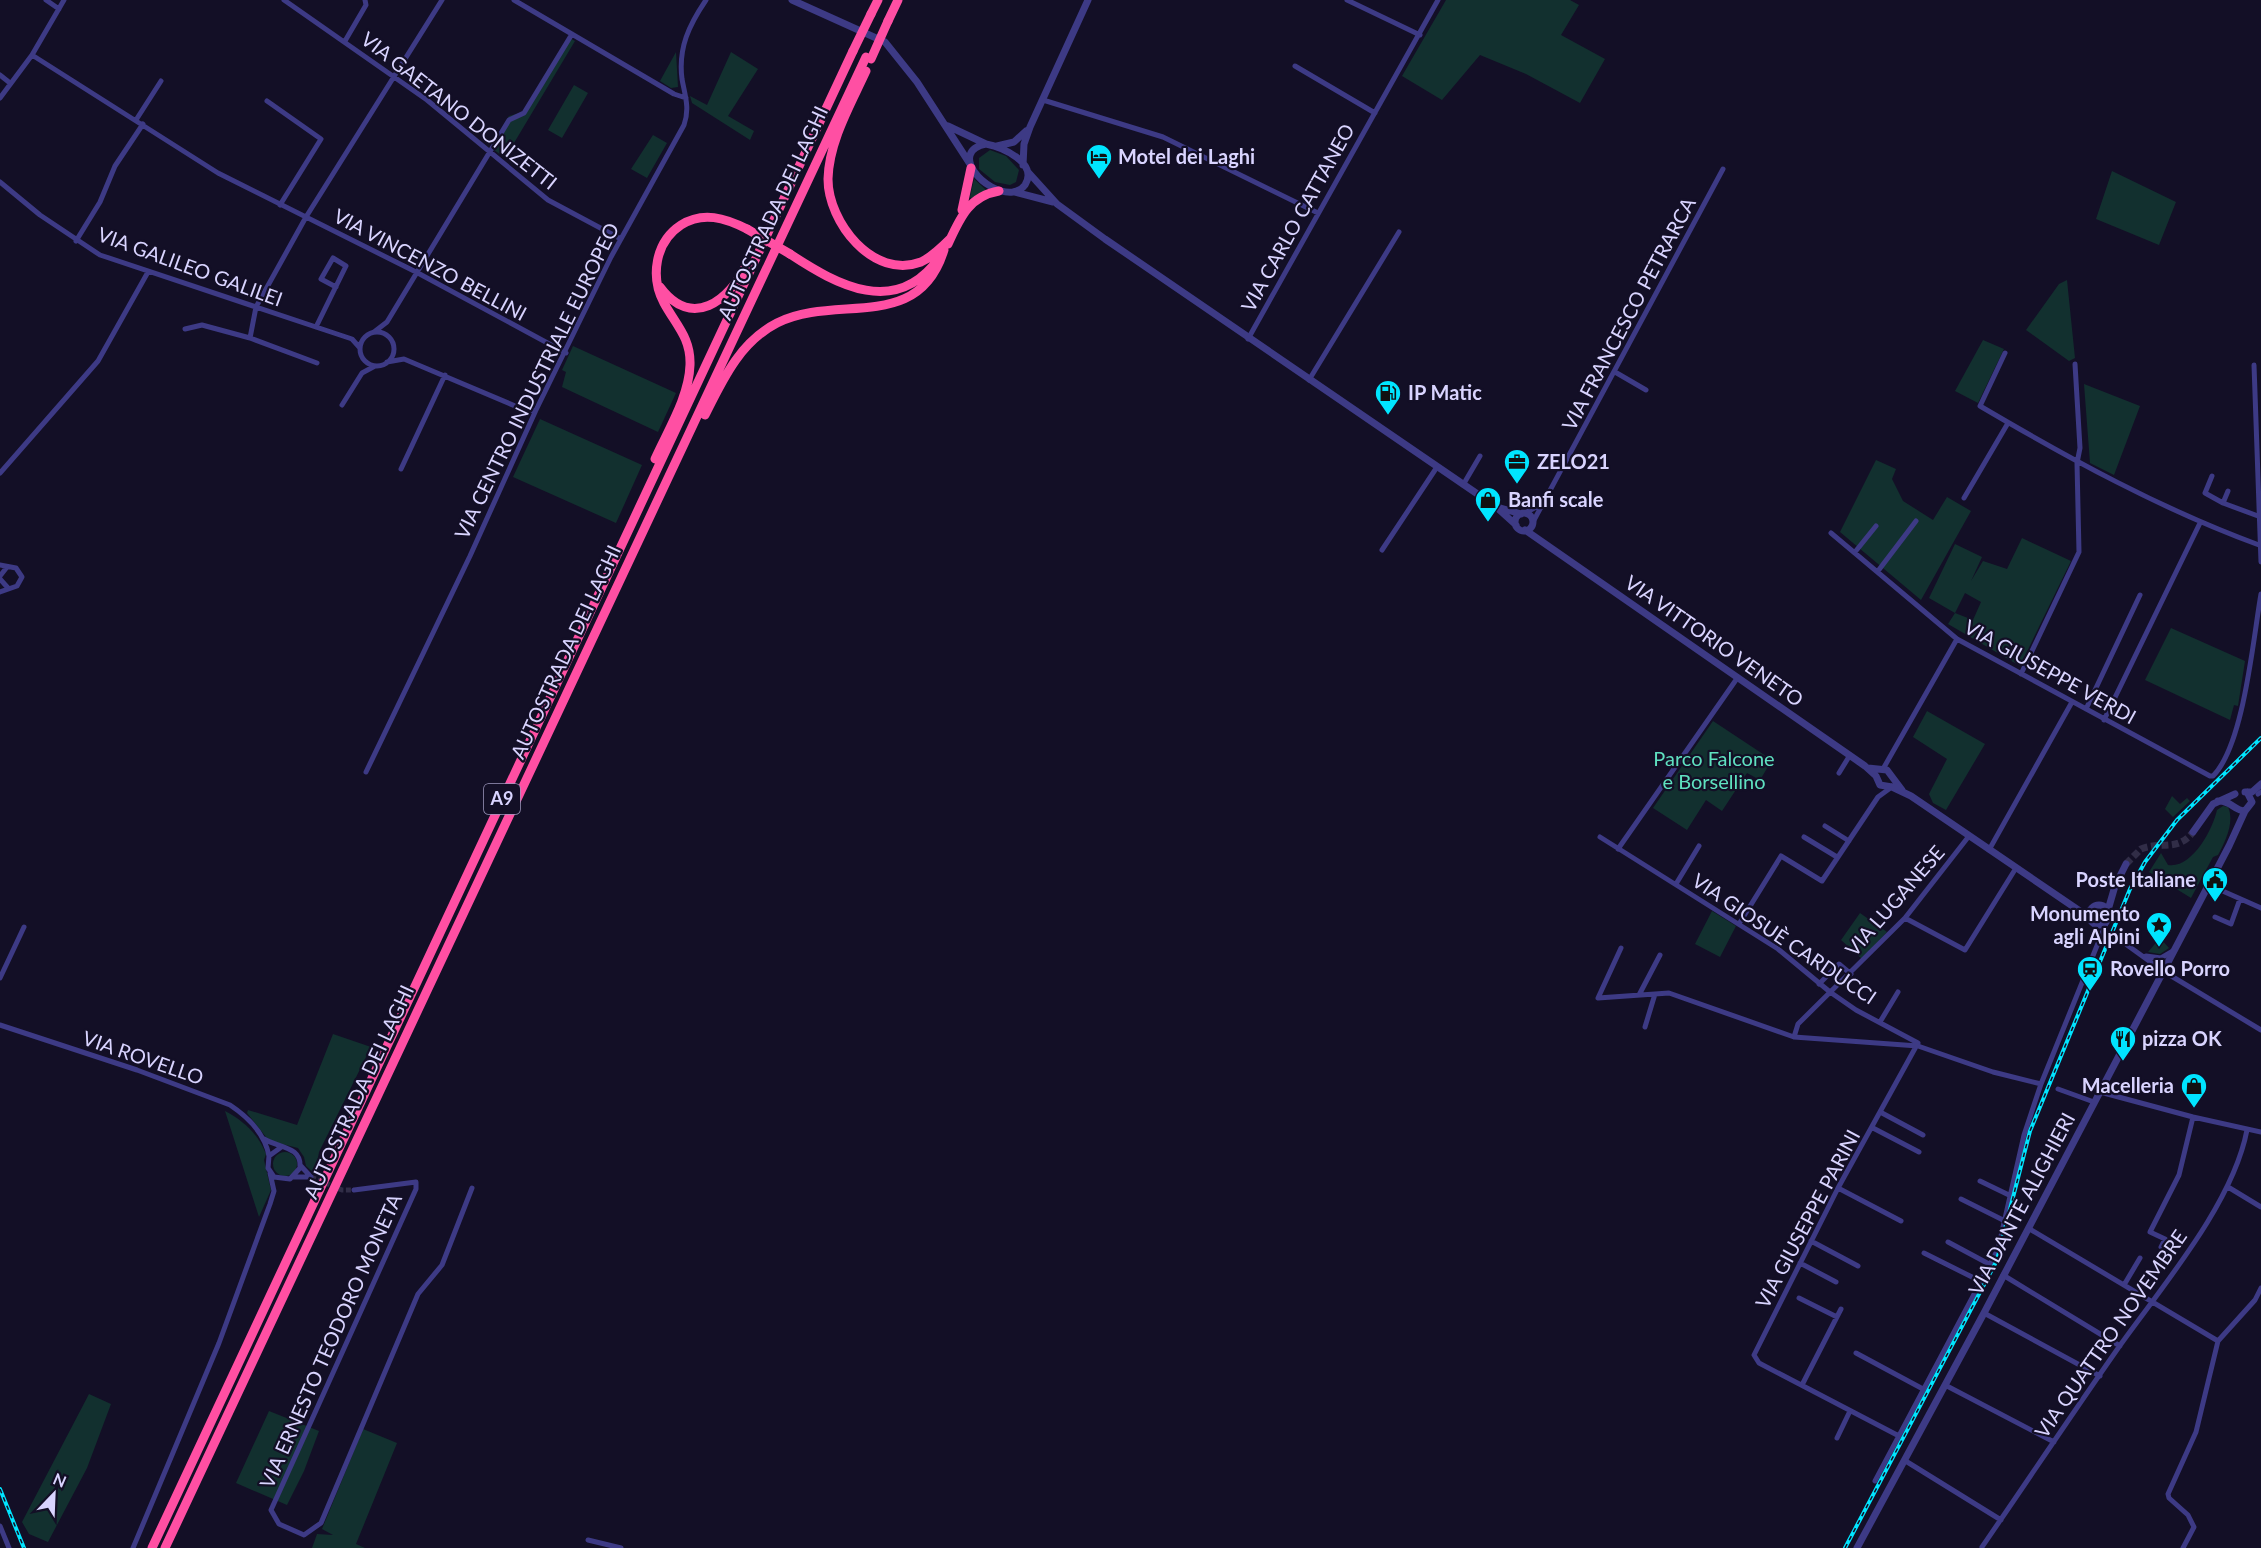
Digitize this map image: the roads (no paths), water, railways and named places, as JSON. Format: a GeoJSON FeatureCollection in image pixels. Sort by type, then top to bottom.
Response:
{"type":"FeatureCollection","features":[{"type":"Feature","properties":{"kind":"highway","name":"AUTOSTRADA DEI LAGHI"},"geometry":{"type":"LineString","coordinates":[[152,1548],[878,0]]}},
{"type":"Feature","properties":{"kind":"highway","name":"AUTOSTRADA DEI LAGHI"},"geometry":{"type":"LineString","coordinates":[[165,1548],[868,58],[892,0]]}},
{"type":"Feature","properties":{"kind":"highway"},"geometry":{"type":"LineString","coordinates":[[885,20],[898,0]]}},
{"type":"Feature","properties":{"kind":"highway"},"geometry":{"type":"LineString","coordinates":[[868,58],[832,152],[828,181],[839,221],[852,239],[868,252],[895,264],[922,261],[950,239]]}},
{"type":"Feature","properties":{"kind":"highway"},"geometry":{"type":"LineString","coordinates":[[658,283],[671,299],[691,308],[712,305],[730,291],[745,268],[796,162],[832,96]]}},
{"type":"Feature","properties":{"kind":"highway"},"geometry":{"type":"LineString","coordinates":[[960,219],[971,166]]}},
{"type":"Feature","properties":{"kind":"highway"},"geometry":{"type":"LineString","coordinates":[[588,616],[688,384],[690,365],[688,345],[682,328],[664,303],[658,283],[656,265],[666,239],[681,225],[708,217],[730,221],[840,285],[870,292],[907,284],[935,263],[960,219],[978,197],[999,190]]}},
{"type":"Feature","properties":{"kind":"highway"},"geometry":{"type":"LineString","coordinates":[[641,536],[725,375],[752,341],[775,324],[802,314],[865,309],[898,302],[925,286],[939,267],[944,250]]}},
{"type":"Feature","properties":{"kind":"street"},"geometry":{"type":"LineString","coordinates":[[46,0],[59,9]]}},
{"type":"Feature","properties":{"kind":"street"},"geometry":{"type":"LineString","coordinates":[[0,99],[32,55],[64,0]]}},
{"type":"Feature","properties":{"kind":"street","name":"VIA GAETANO DONIZETTI"},"geometry":{"type":"LineString","coordinates":[[284,0],[394,76],[548,200],[621,239]]}},
{"type":"Feature","properties":{"kind":"street"},"geometry":{"type":"LineString","coordinates":[[345,41],[366,5],[365,0]]}},
{"type":"Feature","properties":{"kind":"street"},"geometry":{"type":"LineString","coordinates":[[250,338],[256,307],[306,217],[442,0]]}},
{"type":"Feature","properties":{"kind":"street"},"geometry":{"type":"LineString","coordinates":[[514,0],[674,94],[686,98]]}},
{"type":"Feature","properties":{"kind":"street","name":"VIA CENTRO INDUSTRIALE EUROPEO"},"geometry":{"type":"LineString","coordinates":[[366,772],[470,556],[532,417],[621,239],[684,125],[688,109],[681,67],[683,45],[690,26],[706,0]]}},
{"type":"Feature","properties":{"kind":"street"},"geometry":{"type":"LineString","coordinates":[[792,0],[885,42],[946,125],[981,182],[999,190],[1016,192],[1057,204]]}},
{"type":"Feature","properties":{"kind":"street"},"geometry":{"type":"LineString","coordinates":[[1016,192],[1025,185],[1024,144],[1030,126],[1088,0]]}},
{"type":"Feature","properties":{"kind":"street"},"geometry":{"type":"LineString","coordinates":[[1347,0],[1420,34]]}},
{"type":"Feature","properties":{"kind":"street","name":"VIA CARLO CATTANEO"},"geometry":{"type":"LineString","coordinates":[[1248,339],[1438,0]]}},
{"type":"Feature","properties":{"kind":"street","name":"VIA GALILEO GALILEI"},"geometry":{"type":"LineString","coordinates":[[0,182],[40,215],[100,255],[352,339],[364,338],[387,322],[509,120],[524,113],[572,34]]}},
{"type":"Feature","properties":{"kind":"street","name":"VIA VINCENZO BELLINI"},"geometry":{"type":"LineString","coordinates":[[32,55],[218,173],[416,272],[566,353]]}},
{"type":"Feature","properties":{"kind":"street","name":"VIA CARLO CATTANEO"},"geometry":{"type":"LineString","coordinates":[[1295,66],[1375,113]]}},
{"type":"Feature","properties":{"kind":"street"},"geometry":{"type":"LineString","coordinates":[[0,75],[10,83]]}},
{"type":"Feature","properties":{"kind":"street"},"geometry":{"type":"LineString","coordinates":[[136,120],[161,81]]}},
{"type":"Feature","properties":{"kind":"street"},"geometry":{"type":"LineString","coordinates":[[1043,100],[1163,137],[1318,213]]}},
{"type":"Feature","properties":{"kind":"street"},"geometry":{"type":"LineString","coordinates":[[267,101],[321,139],[280,205]]}},
{"type":"Feature","properties":{"kind":"street"},"geometry":{"type":"LineString","coordinates":[[76,241],[100,202],[115,166],[143,124]]}},
{"type":"Feature","properties":{"kind":"street"},"geometry":{"type":"LineString","coordinates":[[946,125],[1012,154],[1057,204],[1248,339],[1495,506],[1516,525],[1525,530],[1532,524],[1531,516],[1495,506]]}},
{"type":"Feature","properties":{"kind":"street"},"geometry":{"type":"LineString","coordinates":[[996,146],[1014,142],[1030,126]]}},
{"type":"Feature","properties":{"kind":"street"},"geometry":{"type":"LineString","coordinates":[[971,166],[975,149],[986,144]]}},
{"type":"Feature","properties":{"kind":"street","name":"VIA FRANCESCO PETRARCA"},"geometry":{"type":"LineString","coordinates":[[1532,524],[1723,169]]}},
{"type":"Feature","properties":{"kind":"street"},"geometry":{"type":"LineString","coordinates":[[1309,380],[1399,232]]}},
{"type":"Feature","properties":{"kind":"street"},"geometry":{"type":"LineString","coordinates":[[316,327],[336,287],[346,264],[333,258],[321,279],[336,287]]}},
{"type":"Feature","properties":{"kind":"street"},"geometry":{"type":"LineString","coordinates":[[0,473],[98,361],[148,272]]}},
{"type":"Feature","properties":{"kind":"street"},"geometry":{"type":"LineString","coordinates":[[387,322],[393,347],[404,359],[527,411],[532,417]]}},
{"type":"Feature","properties":{"kind":"street"},"geometry":{"type":"LineString","coordinates":[[184,329],[202,325],[250,338],[317,363]]}},
{"type":"Feature","properties":{"kind":"street"},"geometry":{"type":"LineString","coordinates":[[374,332],[389,338]]}},
{"type":"Feature","properties":{"kind":"street"},"geometry":{"type":"LineString","coordinates":[[360,348],[364,338]]}},
{"type":"Feature","properties":{"kind":"street","name":"VIA GALILEO GALILEI"},"geometry":{"type":"LineString","coordinates":[[342,405],[362,372],[363,358],[360,348],[352,339]]}},
{"type":"Feature","properties":{"kind":"street"},"geometry":{"type":"LineString","coordinates":[[387,362],[393,347]]}},
{"type":"Feature","properties":{"kind":"street"},"geometry":{"type":"LineString","coordinates":[[2005,353],[1980,406],[2077,463],[2200,523],[2259,545]]}},
{"type":"Feature","properties":{"kind":"street"},"geometry":{"type":"LineString","coordinates":[[363,358],[377,365]]}},
{"type":"Feature","properties":{"kind":"street"},"geometry":{"type":"LineString","coordinates":[[362,372],[377,365],[404,359]]}},
{"type":"Feature","properties":{"kind":"street"},"geometry":{"type":"LineString","coordinates":[[2021,674],[2079,552],[2077,463],[2080,448],[2075,364]]}},
{"type":"Feature","properties":{"kind":"street"},"geometry":{"type":"LineString","coordinates":[[2254,365],[2261,562]]}},
{"type":"Feature","properties":{"kind":"street"},"geometry":{"type":"LineString","coordinates":[[1615,372],[1646,390]]}},
{"type":"Feature","properties":{"kind":"street"},"geometry":{"type":"LineString","coordinates":[[401,469],[445,375]]}},
{"type":"Feature","properties":{"kind":"street"},"geometry":{"type":"LineString","coordinates":[[527,411],[536,410]]}},
{"type":"Feature","properties":{"kind":"street"},"geometry":{"type":"LineString","coordinates":[[1964,498],[2008,423]]}},
{"type":"Feature","properties":{"kind":"street"},"geometry":{"type":"LineString","coordinates":[[1463,485],[1480,456]]}},
{"type":"Feature","properties":{"kind":"street"},"geometry":{"type":"LineString","coordinates":[[1382,550],[1437,467]]}},
{"type":"Feature","properties":{"kind":"street"},"geometry":{"type":"LineString","coordinates":[[2212,476],[2205,493],[2223,503],[2258,516]]}},
{"type":"Feature","properties":{"kind":"street"},"geometry":{"type":"LineString","coordinates":[[2223,503],[2228,490]]}},
{"type":"Feature","properties":{"kind":"street"},"geometry":{"type":"LineString","coordinates":[[1516,525],[1515,520],[1523,513],[1542,504]]}},
{"type":"Feature","properties":{"kind":"street"},"geometry":{"type":"LineString","coordinates":[[1878,571],[1916,521]]}},
{"type":"Feature","properties":{"kind":"street"},"geometry":{"type":"LineString","coordinates":[[2104,720],[2200,523]]}},
{"type":"Feature","properties":{"kind":"street","name":"VIA VITTORIO VENETO"},"geometry":{"type":"LineString","coordinates":[[1532,524],[1541,541]]}},
{"type":"Feature","properties":{"kind":"street"},"geometry":{"type":"LineString","coordinates":[[1855,552],[1876,526]]}},
{"type":"Feature","properties":{"kind":"street","name":"VIA VITTORIO VENETO"},"geometry":{"type":"LineString","coordinates":[[1525,530],[1868,768],[1891,773]]}},
{"type":"Feature","properties":{"kind":"street","name":"VIA GIUSEPPE VERDI"},"geometry":{"type":"LineString","coordinates":[[1831,533],[1957,639],[2210,776],[2213,776],[2223,765],[2230,748],[2244,691],[2261,594]]}},
{"type":"Feature","properties":{"kind":"street"},"geometry":{"type":"LineString","coordinates":[[0,566],[17,569],[21,576],[18,585],[0,592]]}},
{"type":"Feature","properties":{"kind":"street"},"geometry":{"type":"LineString","coordinates":[[7,567],[0,579],[10,588]]}},
{"type":"Feature","properties":{"kind":"street"},"geometry":{"type":"LineString","coordinates":[[2086,710],[2140,595]]}},
{"type":"Feature","properties":{"kind":"street"},"geometry":{"type":"LineString","coordinates":[[1881,794],[1880,771],[1889,762],[1957,639]]}},
{"type":"Feature","properties":{"kind":"street"},"geometry":{"type":"LineString","coordinates":[[1618,849],[1738,677]]}},
{"type":"Feature","properties":{"kind":"street"},"geometry":{"type":"LineString","coordinates":[[1989,850],[2072,702]]}},
{"type":"Feature","properties":{"kind":"street"},"geometry":{"type":"LineString","coordinates":[[1839,773],[1850,756]]}},
{"type":"Feature","properties":{"kind":"street"},"geometry":{"type":"LineString","coordinates":[[1889,762],[1892,785]]}},
{"type":"Feature","properties":{"kind":"street"},"geometry":{"type":"LineString","coordinates":[[1880,785],[1892,785],[1904,791],[2090,918],[2098,925],[2101,935]]}},
{"type":"Feature","properties":{"kind":"street"},"geometry":{"type":"LineString","coordinates":[[1739,924],[1781,856],[1822,881],[1881,794],[1892,785]]}},
{"type":"Feature","properties":{"kind":"street"},"geometry":{"type":"LineString","coordinates":[[2193,832],[2216,802],[2235,794],[2260,788]]}},
{"type":"Feature","properties":{"kind":"street"},"geometry":{"type":"LineString","coordinates":[[2216,802],[2227,801],[2245,811],[2260,788]]}},
{"type":"Feature","properties":{"kind":"street"},"geometry":{"type":"LineString","coordinates":[[2247,792],[2252,802]]}},
{"type":"Feature","properties":{"kind":"street"},"geometry":{"type":"LineString","coordinates":[[2234,806],[2232,799],[2235,794]]}},
{"type":"Feature","properties":{"kind":"street","name":"VIA DANTE ALIGHIERI"},"geometry":{"type":"LineString","coordinates":[[2231,842],[2235,822],[2234,806]]}},
{"type":"Feature","properties":{"kind":"street","name":"VIA DANTE ALIGHIERI"},"geometry":{"type":"LineString","coordinates":[[1857,1548],[1984,1313],[2209,885],[2245,811]]}},
{"type":"Feature","properties":{"kind":"street"},"geometry":{"type":"LineString","coordinates":[[1825,826],[1849,841]]}},
{"type":"Feature","properties":{"kind":"street","name":"VIA LUGANESE"},"geometry":{"type":"LineString","coordinates":[[1794,1036],[1798,1024],[1905,918],[1969,836]]}},
{"type":"Feature","properties":{"kind":"street","name":"VIA GIOSUÈ CARDUCCI"},"geometry":{"type":"LineString","coordinates":[[1600,837],[1778,949],[1830,992],[1918,1043],[1918,1046]]}},
{"type":"Feature","properties":{"kind":"street"},"geometry":{"type":"LineString","coordinates":[[1804,837],[1837,857]]}},
{"type":"Feature","properties":{"kind":"street"},"geometry":{"type":"LineString","coordinates":[[1676,884],[1699,846]]}},
{"type":"Feature","properties":{"kind":"street"},"geometry":{"type":"LineString","coordinates":[[1875,1481],[1998,1249],[2024,1135],[2041,1084],[2107,921],[2115,886],[2126,864]]}},
{"type":"Feature","properties":{"kind":"street"},"geometry":{"type":"LineString","coordinates":[[1905,918],[1965,950],[2016,868]]}},
{"type":"Feature","properties":{"kind":"street"},"geometry":{"type":"LineString","coordinates":[[2209,885],[2261,908]]}},
{"type":"Feature","properties":{"kind":"street"},"geometry":{"type":"LineString","coordinates":[[2090,918],[2095,906],[2115,886]]}},
{"type":"Feature","properties":{"kind":"street"},"geometry":{"type":"LineString","coordinates":[[2215,917],[2230,924],[2240,899]]}},
{"type":"Feature","properties":{"kind":"street"},"geometry":{"type":"LineString","coordinates":[[2076,909],[2095,906],[2108,910]]}},
{"type":"Feature","properties":{"kind":"street"},"geometry":{"type":"LineString","coordinates":[[2098,925],[2107,921]]}},
{"type":"Feature","properties":{"kind":"street"},"geometry":{"type":"LineString","coordinates":[[0,978],[24,927]]}},
{"type":"Feature","properties":{"kind":"street"},"geometry":{"type":"LineString","coordinates":[[2127,945],[2163,970],[2261,1030]]}},
{"type":"Feature","properties":{"kind":"street"},"geometry":{"type":"LineString","coordinates":[[1622,948],[1598,998],[1669,993],[1794,1036],[1918,1046],[1993,1072],[2041,1084]]}},
{"type":"Feature","properties":{"kind":"street"},"geometry":{"type":"LineString","coordinates":[[2141,955],[2162,958],[2174,950]]}},
{"type":"Feature","properties":{"kind":"street"},"geometry":{"type":"LineString","coordinates":[[1639,995],[1660,955]]}},
{"type":"Feature","properties":{"kind":"street"},"geometry":{"type":"LineString","coordinates":[[1820,984],[1839,963],[1851,974]]}},
{"type":"Feature","properties":{"kind":"street"},"geometry":{"type":"LineString","coordinates":[[1880,1022],[1898,992]]}},
{"type":"Feature","properties":{"kind":"street"},"geometry":{"type":"LineString","coordinates":[[1645,1027],[1655,994]]}},
{"type":"Feature","properties":{"kind":"street","name":"VIA ROVELLO"},"geometry":{"type":"LineString","coordinates":[[0,1024],[136,1070],[230,1106],[242,1113],[264,1139],[280,1148]]}},
{"type":"Feature","properties":{"kind":"street","name":"VIA GIUSEPPE PARINI"},"geometry":{"type":"LineString","coordinates":[[1899,1436],[1759,1363],[1754,1355],[1838,1188],[1918,1046]]}},
{"type":"Feature","properties":{"kind":"street"},"geometry":{"type":"LineString","coordinates":[[2058,1089],[2094,1102]]}},
{"type":"Feature","properties":{"kind":"street"},"geometry":{"type":"LineString","coordinates":[[2100,1092],[2193,1117],[2261,1132]]}},
{"type":"Feature","properties":{"kind":"street"},"geometry":{"type":"LineString","coordinates":[[1881,1113],[1923,1135]]}},
{"type":"Feature","properties":{"kind":"street"},"geometry":{"type":"LineString","coordinates":[[2161,1247],[2165,1239],[2150,1232],[2179,1175],[2193,1117]]}},
{"type":"Feature","properties":{"kind":"street"},"geometry":{"type":"LineString","coordinates":[[1873,1128],[1919,1152]]}},
{"type":"Feature","properties":{"kind":"street","name":"VIA QUATTRO NOVEMBRE"},"geometry":{"type":"LineString","coordinates":[[1982,1547],[2120,1346],[2166,1284],[2228,1187],[2242,1156],[2247,1130]]}},
{"type":"Feature","properties":{"kind":"street","name":"VIA ROVELLO"},"geometry":{"type":"LineString","coordinates":[[264,1139],[269,1156]]}},
{"type":"Feature","properties":{"kind":"street"},"geometry":{"type":"LineString","coordinates":[[133,1548],[219,1343],[274,1191],[267,1163],[269,1156],[280,1148],[296,1152],[300,1165],[311,1177],[280,1180],[270,1173]]}},
{"type":"Feature","properties":{"kind":"street"},"geometry":{"type":"LineString","coordinates":[[274,1191],[292,1178],[300,1165]]}},
{"type":"Feature","properties":{"kind":"street"},"geometry":{"type":"LineString","coordinates":[[1980,1180],[2011,1196]]}},
{"type":"Feature","properties":{"kind":"street","name":"VIA ERNESTO TEODORO MONETA"},"geometry":{"type":"LineString","coordinates":[[354,1190],[416,1182],[416,1189],[369,1296],[271,1510],[279,1524],[304,1535],[321,1523],[418,1294],[442,1265],[472,1188]]}},
{"type":"Feature","properties":{"kind":"street"},"geometry":{"type":"LineString","coordinates":[[2228,1187],[2261,1207]]}},
{"type":"Feature","properties":{"kind":"street"},"geometry":{"type":"LineString","coordinates":[[1838,1188],[1901,1221]]}},
{"type":"Feature","properties":{"kind":"street"},"geometry":{"type":"LineString","coordinates":[[1961,1198],[2005,1221]]}},
{"type":"Feature","properties":{"kind":"street"},"geometry":{"type":"LineString","coordinates":[[2028,1228],[2218,1341]]}},
{"type":"Feature","properties":{"kind":"street"},"geometry":{"type":"LineString","coordinates":[[1811,1241],[1858,1266]]}},
{"type":"Feature","properties":{"kind":"street"},"geometry":{"type":"LineString","coordinates":[[1948,1242],[1989,1264]]}},
{"type":"Feature","properties":{"kind":"street"},"geometry":{"type":"LineString","coordinates":[[1924,1253],[1980,1281]]}},
{"type":"Feature","properties":{"kind":"street"},"geometry":{"type":"LineString","coordinates":[[2124,1285],[2140,1258]]}},
{"type":"Feature","properties":{"kind":"street"},"geometry":{"type":"LineString","coordinates":[[1800,1263],[1836,1282]]}},
{"type":"Feature","properties":{"kind":"street"},"geometry":{"type":"LineString","coordinates":[[2003,1275],[2120,1346]]}},
{"type":"Feature","properties":{"kind":"street"},"geometry":{"type":"LineString","coordinates":[[2183,1548],[2194,1527],[2188,1515],[2169,1498],[2168,1494],[2196,1432],[2218,1341],[2255,1300],[2261,1288]]}},
{"type":"Feature","properties":{"kind":"street"},"geometry":{"type":"LineString","coordinates":[[1799,1298],[1837,1317]]}},
{"type":"Feature","properties":{"kind":"street"},"geometry":{"type":"LineString","coordinates":[[1802,1385],[1841,1309]]}},
{"type":"Feature","properties":{"kind":"street"},"geometry":{"type":"LineString","coordinates":[[1984,1313],[2100,1376]]}},
{"type":"Feature","properties":{"kind":"street"},"geometry":{"type":"LineString","coordinates":[[1856,1353],[1923,1389]]}},
{"type":"Feature","properties":{"kind":"street"},"geometry":{"type":"LineString","coordinates":[[1945,1385],[2054,1442]]}},
{"type":"Feature","properties":{"kind":"street"},"geometry":{"type":"LineString","coordinates":[[1837,1438],[1850,1411]]}},
{"type":"Feature","properties":{"kind":"street"},"geometry":{"type":"LineString","coordinates":[[1904,1460],[2001,1520]]}},
{"type":"Feature","properties":{"kind":"street"},"geometry":{"type":"LineString","coordinates":[[0,1526],[9,1548]]}},
{"type":"Feature","properties":{"kind":"street"},"geometry":{"type":"LineString","coordinates":[[588,1540],[621,1548]]}},
{"type":"Feature","properties":{"kind":"tunnel"},"geometry":{"type":"LineString","coordinates":[[2126,864],[2141,849],[2175,844],[2193,832]]}},
{"type":"Feature","properties":{"kind":"tunnel"},"geometry":{"type":"LineString","coordinates":[[311,1177],[342,1190],[354,1190]]}},
{"type":"Feature","properties":{"kind":"railway"},"geometry":{"type":"LineString","coordinates":[[1845,1548],[1997,1260],[2030,1131],[2130,889],[2145,862],[2177,820],[2261,738]]}},
{"type":"Feature","properties":{"kind":"railway"},"geometry":{"type":"LineString","coordinates":[[0,1489],[24,1548]]}},
{"type":"Feature","properties":{"kind":"place","name":"Motel dei Laghi"},"geometry":{"type":"Point","coordinates":[1099,180]}},
{"type":"Feature","properties":{"kind":"place","name":"IP Matic"},"geometry":{"type":"Point","coordinates":[1388,416]}},
{"type":"Feature","properties":{"kind":"place","name":"ZELO21"},"geometry":{"type":"Point","coordinates":[1517,485]}},
{"type":"Feature","properties":{"kind":"place","name":"Banfi scale"},"geometry":{"type":"Point","coordinates":[1488,523]}},
{"type":"Feature","properties":{"kind":"place","name":"Poste Italiane"},"geometry":{"type":"Point","coordinates":[2215,903]}},
{"type":"Feature","properties":{"kind":"place","name":"Monumento agli Alpini"},"geometry":{"type":"Point","coordinates":[2159,948]}},
{"type":"Feature","properties":{"kind":"place","name":"Rovello Porro"},"geometry":{"type":"Point","coordinates":[2090,992]}},
{"type":"Feature","properties":{"kind":"place","name":"pizza OK"},"geometry":{"type":"Point","coordinates":[2123,1062]}},
{"type":"Feature","properties":{"kind":"place","name":"Macelleria"},"geometry":{"type":"Point","coordinates":[2194,1109]}},
{"type":"Feature","properties":{"kind":"park label","name":"Parco Falcone e Borsellino"},"geometry":{"type":"Point","coordinates":[1714,770]}}]}
